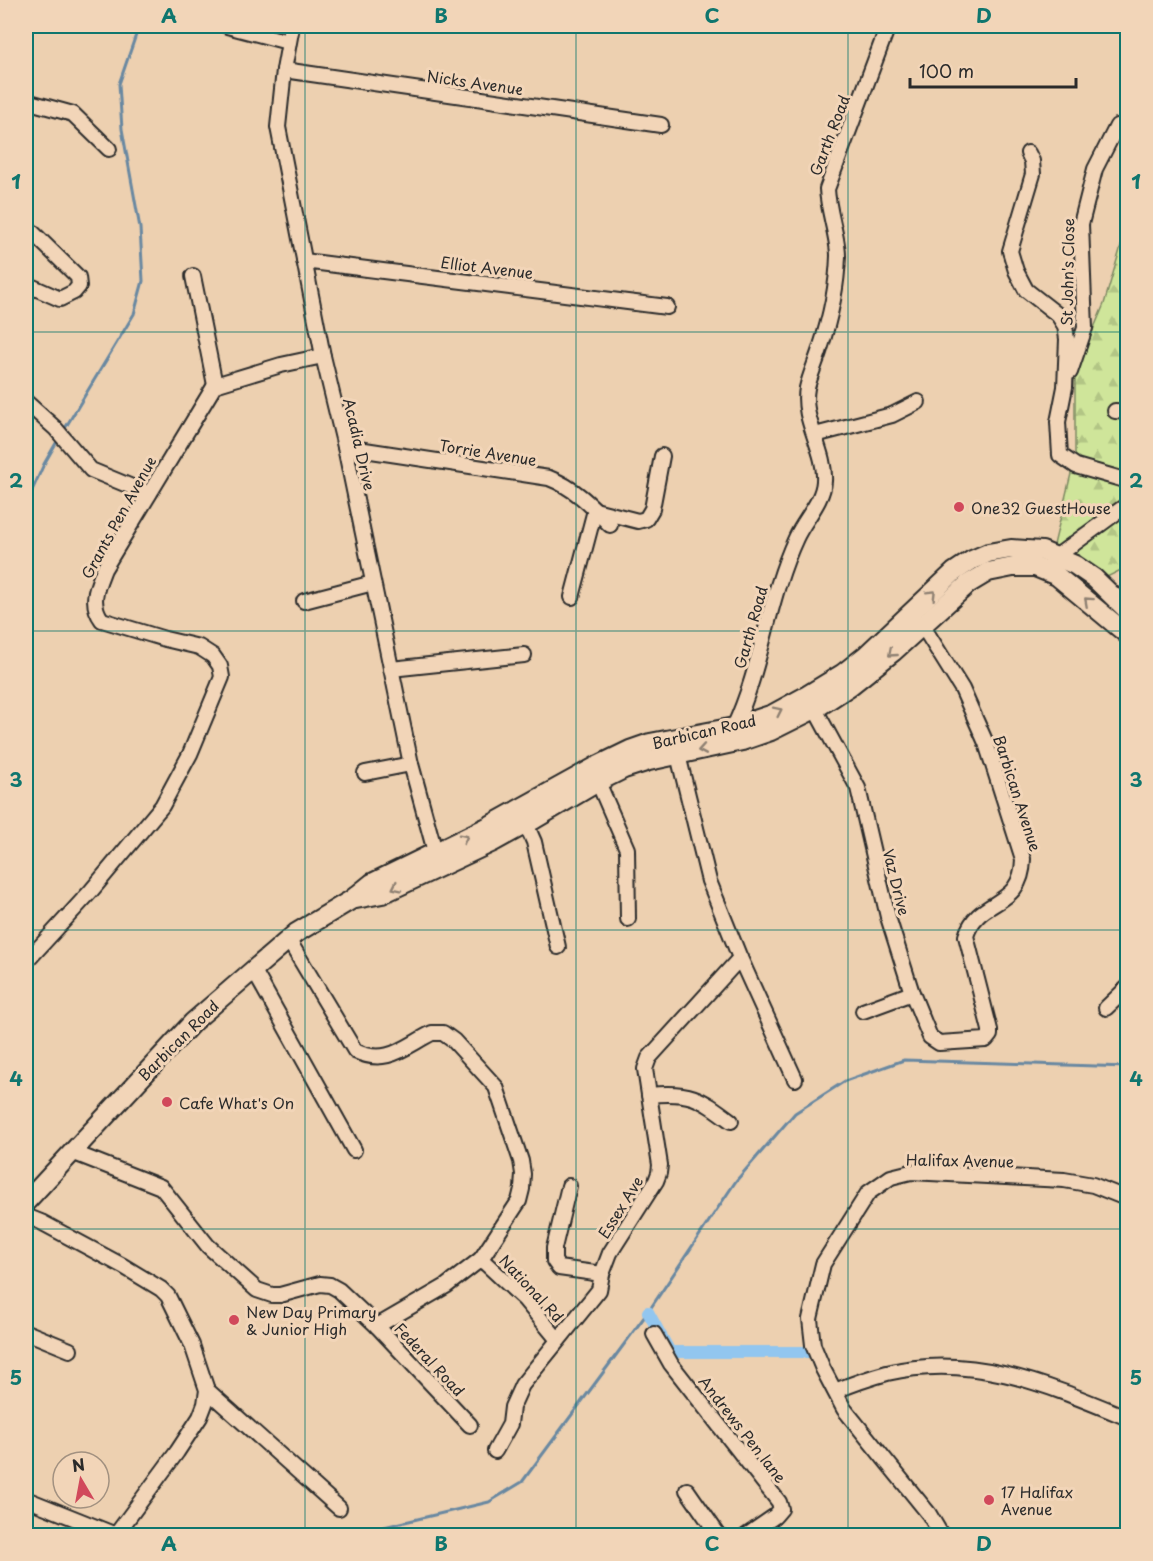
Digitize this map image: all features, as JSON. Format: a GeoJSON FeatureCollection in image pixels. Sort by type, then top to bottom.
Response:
{"type":"FeatureCollection","features":[{"type":"Feature","properties":{"kind":"main road","name":"Barbican Road"},"geometry":{"type":"LineString","coordinates":[[26,1202],[193,1022],[288,939],[351,900],[382,894],[630,750],[659,741],[734,727],[773,714],[842,674],[918,608],[954,572],[972,560],[988,553],[1011,549],[1042,551],[1075,565],[1094,578],[1128,611]]}},
{"type":"Feature","properties":{"kind":"main road","name":"Barbican Road"},"geometry":{"type":"LineString","coordinates":[[437,860],[526,824],[597,782],[649,761],[742,741],[771,731],[815,709],[850,686],[893,652],[968,584],[988,572],[1013,567],[1035,567],[1057,576],[1128,635]]}},
{"type":"Feature","properties":{"kind":"street"},"geometry":{"type":"LineString","coordinates":[[227,26],[288,42]]}},
{"type":"Feature","properties":{"kind":"street","name":"Acadia Drive"},"geometry":{"type":"LineString","coordinates":[[292,26],[284,70],[278,127],[323,356],[345,447],[411,764],[437,860]]}},
{"type":"Feature","properties":{"kind":"street","name":"Garth Road"},"geometry":{"type":"LineString","coordinates":[[734,727],[744,705],[775,598],[796,538],[824,484],[824,468],[807,410],[807,389],[835,295],[838,253],[828,208],[827,189],[830,175],[888,26]]}},
{"type":"Feature","properties":{"kind":"street","name":"Nicks Avenue"},"geometry":{"type":"LineString","coordinates":[[284,70],[661,125]]}},
{"type":"Feature","properties":{"kind":"street"},"geometry":{"type":"LineString","coordinates":[[26,101],[73,114],[110,149]]}},
{"type":"Feature","properties":{"kind":"street","name":"St John's Close"},"geometry":{"type":"LineString","coordinates":[[1065,387],[1085,328],[1081,224],[1095,169],[1117,126]]}},
{"type":"Feature","properties":{"kind":"street"},"geometry":{"type":"LineString","coordinates":[[1028,153],[1032,161],[1033,174],[1010,251],[1016,271],[1026,290],[1058,315],[1065,326],[1067,339],[1065,387],[1058,422],[1060,455],[1076,466],[1128,481]]}},
{"type":"Feature","properties":{"kind":"street"},"geometry":{"type":"LineString","coordinates":[[26,226],[78,277],[80,286],[60,299],[26,284]]}},
{"type":"Feature","properties":{"kind":"street","name":"Elliot Avenue"},"geometry":{"type":"LineString","coordinates":[[304,261],[667,307]]}},
{"type":"Feature","properties":{"kind":"street"},"geometry":{"type":"LineString","coordinates":[[193,276],[215,385],[281,365],[323,356]]}},
{"type":"Feature","properties":{"kind":"street","name":"Grants Pen Avenue"},"geometry":{"type":"LineString","coordinates":[[26,962],[91,891],[162,806],[190,754],[222,677],[220,666],[213,656],[199,647],[102,620],[97,614],[95,593],[104,569],[215,385]]}},
{"type":"Feature","properties":{"kind":"street"},"geometry":{"type":"LineString","coordinates":[[26,402],[55,428],[91,470],[149,494]]}},
{"type":"Feature","properties":{"kind":"street"},"geometry":{"type":"LineString","coordinates":[[815,435],[891,415],[918,402]]}},
{"type":"Feature","properties":{"kind":"street","name":"Torrie Avenue"},"geometry":{"type":"LineString","coordinates":[[345,447],[549,478],[565,484],[582,496],[610,525]]}},
{"type":"Feature","properties":{"kind":"street"},"geometry":{"type":"LineString","coordinates":[[572,597],[595,510],[638,520],[646,519],[652,509],[662,456]]}},
{"type":"Feature","properties":{"kind":"street"},"geometry":{"type":"LineString","coordinates":[[1045,571],[1057,556],[1128,504]]}},
{"type":"Feature","properties":{"kind":"street"},"geometry":{"type":"LineString","coordinates":[[304,601],[373,583]]}},
{"type":"Feature","properties":{"kind":"street","name":"Barbican Avenue"},"geometry":{"type":"LineString","coordinates":[[922,625],[962,689],[986,743],[1023,859],[1023,873],[1016,889],[970,924],[966,936],[990,1033],[983,1041],[960,1042]]}},
{"type":"Feature","properties":{"kind":"street"},"geometry":{"type":"LineString","coordinates":[[391,669],[524,655]]}},
{"type":"Feature","properties":{"kind":"street","name":"Vaz Drive"},"geometry":{"type":"LineString","coordinates":[[815,709],[858,788],[888,917],[912,993],[930,1037],[939,1043],[960,1042]]}},
{"type":"Feature","properties":{"kind":"street"},"geometry":{"type":"LineString","coordinates":[[678,754],[709,881],[740,958],[795,1079]]}},
{"type":"Feature","properties":{"kind":"street"},"geometry":{"type":"LineString","coordinates":[[365,773],[411,764]]}},
{"type":"Feature","properties":{"kind":"street"},"geometry":{"type":"LineString","coordinates":[[597,782],[627,849],[628,919]]}},
{"type":"Feature","properties":{"kind":"street"},"geometry":{"type":"LineString","coordinates":[[526,824],[534,842],[558,947]]}},
{"type":"Feature","properties":{"kind":"street"},"geometry":{"type":"LineString","coordinates":[[288,939],[355,1051],[379,1058],[392,1055],[427,1035],[437,1032],[443,1033],[454,1041],[496,1087],[524,1174],[519,1201],[481,1259],[446,1286],[376,1326]]}},
{"type":"Feature","properties":{"kind":"street","name":"Essex Ave"},"geometry":{"type":"LineString","coordinates":[[495,1451],[510,1424],[512,1407],[522,1385],[599,1290],[610,1253],[656,1181],[660,1165],[645,1069],[649,1058],[740,958]]}},
{"type":"Feature","properties":{"kind":"street"},"geometry":{"type":"LineString","coordinates":[[253,969],[354,1150]]}},
{"type":"Feature","properties":{"kind":"street"},"geometry":{"type":"LineString","coordinates":[[1106,1008],[1128,987]]}},
{"type":"Feature","properties":{"kind":"street"},"geometry":{"type":"LineString","coordinates":[[863,1011],[912,993]]}},
{"type":"Feature","properties":{"kind":"street"},"geometry":{"type":"LineString","coordinates":[[649,1095],[682,1094],[709,1105],[731,1121]]}},
{"type":"Feature","properties":{"kind":"street","name":"Federal Road"},"geometry":{"type":"LineString","coordinates":[[72,1152],[161,1187],[208,1246],[257,1290],[272,1295],[320,1284],[330,1285],[339,1290],[352,1300],[470,1425]]}},
{"type":"Feature","properties":{"kind":"street","name":"Halifax Avenue"},"geometry":{"type":"LineString","coordinates":[[942,1536],[929,1514],[844,1409],[823,1369],[813,1345],[810,1319],[823,1264],[868,1193],[891,1177],[911,1172],[1064,1180],[1093,1185],[1128,1199]]}},
{"type":"Feature","properties":{"kind":"street"},"geometry":{"type":"LineString","coordinates":[[569,1186],[554,1248],[554,1261],[559,1268],[602,1274]]}},
{"type":"Feature","properties":{"kind":"street"},"geometry":{"type":"LineString","coordinates":[[26,1216],[123,1266],[161,1289],[168,1296],[192,1345],[207,1390],[206,1404],[200,1417],[116,1535],[26,1498]]}},
{"type":"Feature","properties":{"kind":"street","name":"National Rd"},"geometry":{"type":"LineString","coordinates":[[481,1259],[525,1300],[558,1340]]}},
{"type":"Feature","properties":{"kind":"street"},"geometry":{"type":"LineString","coordinates":[[26,1332],[70,1350]]}},
{"type":"Feature","properties":{"kind":"street","name":"Andrews Pen lane"},"geometry":{"type":"LineString","coordinates":[[654,1334],[671,1364],[779,1502],[781,1509],[775,1516],[746,1536]]}},
{"type":"Feature","properties":{"kind":"street"},"geometry":{"type":"LineString","coordinates":[[835,1391],[889,1373],[955,1367],[1001,1372],[1040,1383],[1128,1418]]}},
{"type":"Feature","properties":{"kind":"street"},"geometry":{"type":"LineString","coordinates":[[207,1390],[339,1508]]}},
{"type":"Feature","properties":{"kind":"street"},"geometry":{"type":"LineString","coordinates":[[687,1490],[719,1536]]}},
{"type":"Feature","properties":{"kind":"green space"},"geometry":{"type":"Polygon","coordinates":[[[1127,226],[1127,567],[1105,578],[1053,549],[1075,457],[1075,373],[1104,304],[1127,226]]]}},
{"type":"Feature","properties":{"kind":"waterway"},"geometry":{"type":"LineString","coordinates":[[64,430],[134,314],[143,281],[140,228],[122,129],[119,84],[139,26]]}},
{"type":"Feature","properties":{"kind":"waterway"},"geometry":{"type":"LineString","coordinates":[[26,504],[59,438]]}},
{"type":"Feature","properties":{"kind":"waterway"},"geometry":{"type":"LineString","coordinates":[[346,1536],[489,1502],[522,1482],[648,1312],[736,1181],[795,1113],[845,1081],[904,1060],[1128,1067]]}},
{"type":"Feature","properties":{"kind":"waterway"},"geometry":{"type":"LineString","coordinates":[[648,1312],[670,1352],[808,1352]]}},
{"type":"Feature","properties":{"kind":"place","name":"One32 GuestHouse"},"geometry":{"type":"Point","coordinates":[959,507]}},
{"type":"Feature","properties":{"kind":"place","name":"Cafe What's On"},"geometry":{"type":"Point","coordinates":[167,1102]}},
{"type":"Feature","properties":{"kind":"place","name":"New Day Primary & Junior High"},"geometry":{"type":"Point","coordinates":[234,1320]}},
{"type":"Feature","properties":{"kind":"place","name":"17 Halifax Avenue"},"geometry":{"type":"Point","coordinates":[989,1500]}}]}
